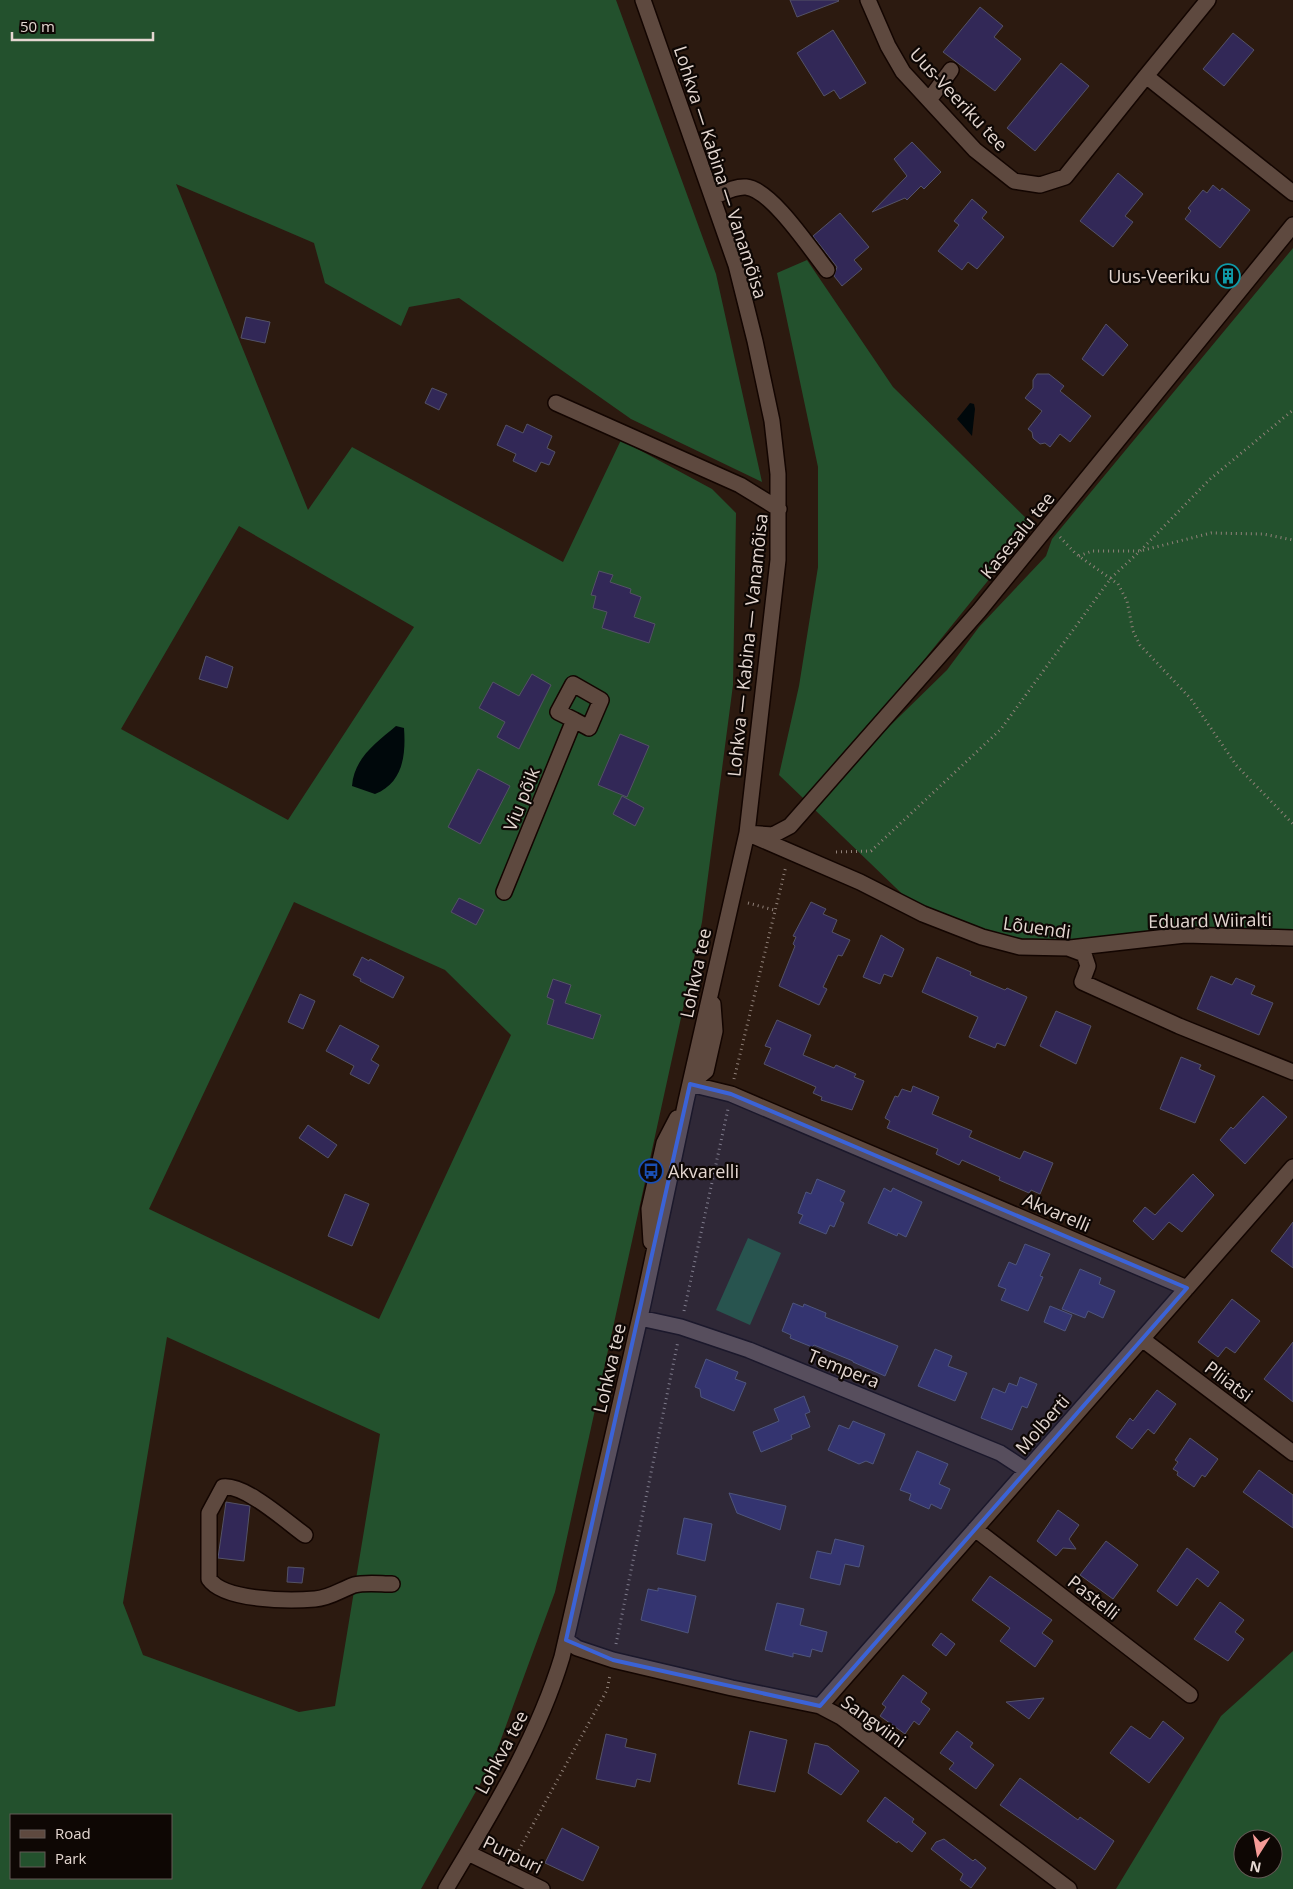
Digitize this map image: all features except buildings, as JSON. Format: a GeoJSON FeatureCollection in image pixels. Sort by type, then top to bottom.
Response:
{"type":"FeatureCollection","features":[{"type":"Feature","properties":{"kind":"street","name":"Lohkva — Kabina — Vanamõisa"},"geometry":{"type":"LineString","coordinates":[[643,0],[736,266],[768,403],[778,474],[780,509],[774,602],[746,833]]}},
{"type":"Feature","properties":{"kind":"street","name":"Uus-Veeriku tee"},"geometry":{"type":"LineString","coordinates":[[868,0],[888,46],[903,72],[975,150],[1014,181],[1040,185],[1065,178],[1208,0]]}},
{"type":"Feature","properties":{"kind":"street"},"geometry":{"type":"LineString","coordinates":[[929,100],[951,70]]}},
{"type":"Feature","properties":{"kind":"street"},"geometry":{"type":"LineString","coordinates":[[1146,76],[1293,193]]}},
{"type":"Feature","properties":{"kind":"street"},"geometry":{"type":"LineString","coordinates":[[713,197],[738,187],[758,190],[775,207],[826,270]]}},
{"type":"Feature","properties":{"kind":"street","name":"Kasesalu tee"},"geometry":{"type":"LineString","coordinates":[[746,833],[772,835],[790,826],[979,611],[1293,225]]}},
{"type":"Feature","properties":{"kind":"street"},"geometry":{"type":"LineString","coordinates":[[556,403],[740,485],[780,509]]}},
{"type":"Feature","properties":{"kind":"street","name":"Viu põik"},"geometry":{"type":"LineString","coordinates":[[504,892],[574,720]]}},
{"type":"Feature","properties":{"kind":"street","name":"Lõuendi"},"geometry":{"type":"LineString","coordinates":[[746,833],[860,882],[923,914],[982,937],[1020,947],[1068,948],[1084,954],[1088,966],[1082,982],[1179,1026],[1293,1072]]}},
{"type":"Feature","properties":{"kind":"street","name":"Lohkva tee"},"geometry":{"type":"LineString","coordinates":[[446,1889],[535,1731],[552,1692],[566,1640],[640,1318],[746,833]]}},
{"type":"Feature","properties":{"kind":"street","name":"Eduard Wiiralti"},"geometry":{"type":"LineString","coordinates":[[1068,948],[1185,936],[1293,938]]}},
{"type":"Feature","properties":{"kind":"street","name":"Akvarelli"},"geometry":{"type":"LineString","coordinates":[[690,1084],[731,1094],[1187,1288]]}},
{"type":"Feature","properties":{"kind":"street","name":"Molberti"},"geometry":{"type":"LineString","coordinates":[[820,1706],[1293,1167]]}},
{"type":"Feature","properties":{"kind":"street","name":"Tempera"},"geometry":{"type":"LineString","coordinates":[[640,1318],[681,1327],[749,1350],[1000,1453],[1026,1470]]}},
{"type":"Feature","properties":{"kind":"street","name":"Pliiatsi"},"geometry":{"type":"LineString","coordinates":[[1142,1338],[1293,1453]]}},
{"type":"Feature","properties":{"kind":"street"},"geometry":{"type":"LineString","coordinates":[[305,1535],[258,1501],[231,1486],[224,1487],[209,1514],[209,1579],[214,1586],[228,1592],[262,1599],[315,1599],[333,1596],[355,1585],[392,1584]]}},
{"type":"Feature","properties":{"kind":"street","name":"Pastelli"},"geometry":{"type":"LineString","coordinates":[[975,1529],[1190,1695]]}},
{"type":"Feature","properties":{"kind":"street","name":"Sangviini"},"geometry":{"type":"LineString","coordinates":[[566,1640],[577,1648],[613,1660],[820,1706],[841,1717],[1069,1889]]}},
{"type":"Feature","properties":{"kind":"street","name":"Purpuri"},"geometry":{"type":"LineString","coordinates":[[468,1853],[542,1889]]}},
{"type":"Feature","properties":{"kind":"path"},"geometry":{"type":"LineString","coordinates":[[833,853],[871,851],[1001,730],[1111,578],[1209,480],[1293,410]]}},
{"type":"Feature","properties":{"kind":"path"},"geometry":{"type":"LineString","coordinates":[[1050,524],[1079,556],[1118,584],[1127,601],[1133,631],[1140,645],[1191,699],[1236,765],[1293,824]]}},
{"type":"Feature","properties":{"kind":"path"},"geometry":{"type":"LineString","coordinates":[[1079,556],[1092,551],[1140,551],[1211,533],[1263,534],[1293,540]]}},
{"type":"Feature","properties":{"kind":"path"},"geometry":{"type":"LineString","coordinates":[[507,1872],[607,1690],[731,1094],[774,910],[787,863],[795,855]]}},
{"type":"Feature","properties":{"kind":"path"},"geometry":{"type":"LineString","coordinates":[[731,898],[774,910]]}},
{"type":"Feature","properties":{"kind":"highlighted area"},"geometry":{"type":"Polygon","coordinates":[[[690,1084],[731,1094],[1187,1288],[820,1706],[613,1660],[566,1640],[690,1084]]]}},
{"type":"Feature","properties":{"kind":"green space"},"geometry":{"type":"Polygon","coordinates":[[[0,0],[616,0],[716,274],[762,482],[631,419],[459,298],[409,307],[401,326],[325,283],[314,243],[176,184],[308,510],[352,447],[563,562],[621,440],[712,489],[736,513],[733,685],[702,922],[555,1592],[493,1761],[421,1889],[0,1889],[0,0]],[[239,526],[121,729],[288,820],[414,627],[239,526]],[[294,902],[149,1209],[379,1319],[511,1035],[445,970],[294,902]],[[167,1337],[123,1603],[143,1655],[299,1712],[335,1706],[380,1434],[167,1337]]]}},
{"type":"Feature","properties":{"kind":"green space"},"geometry":{"type":"Polygon","coordinates":[[[1293,248],[1293,938],[1020,947],[923,914],[814,809],[855,760],[947,670],[979,627],[1046,556],[1052,539],[1293,248]]]}},
{"type":"Feature","properties":{"kind":"green space"},"geometry":{"type":"Polygon","coordinates":[[[807,260],[893,387],[1033,525],[831,775],[803,798],[779,775],[799,686],[818,567],[818,467],[777,273],[807,260]]]}},
{"type":"Feature","properties":{"kind":"green space"},"geometry":{"type":"Polygon","coordinates":[[[748,1238],[781,1253],[750,1325],[716,1310],[748,1238]]]}},
{"type":"Feature","properties":{"kind":"green space"},"geometry":{"type":"Polygon","coordinates":[[[1293,1651],[1293,1889],[1116,1889],[1221,1716],[1293,1651]]]}},
{"type":"Feature","properties":{"kind":"shaded area"},"geometry":{"type":"Polygon","coordinates":[[[970,403],[974,404],[975,409],[972,436],[957,419],[970,403]]]}},
{"type":"Feature","properties":{"kind":"shaded area"},"geometry":{"type":"Polygon","coordinates":[[[396,726],[404,728],[404,748],[401,767],[392,783],[375,794],[352,786],[357,767],[367,752],[396,726]]]}},
{"type":"Feature","properties":{"kind":"place","name":"Uus-Veeriku"},"geometry":{"type":"Point","coordinates":[1228,276]}},
{"type":"Feature","properties":{"kind":"place","name":"Akvarelli"},"geometry":{"type":"Point","coordinates":[651,1171]}}]}
